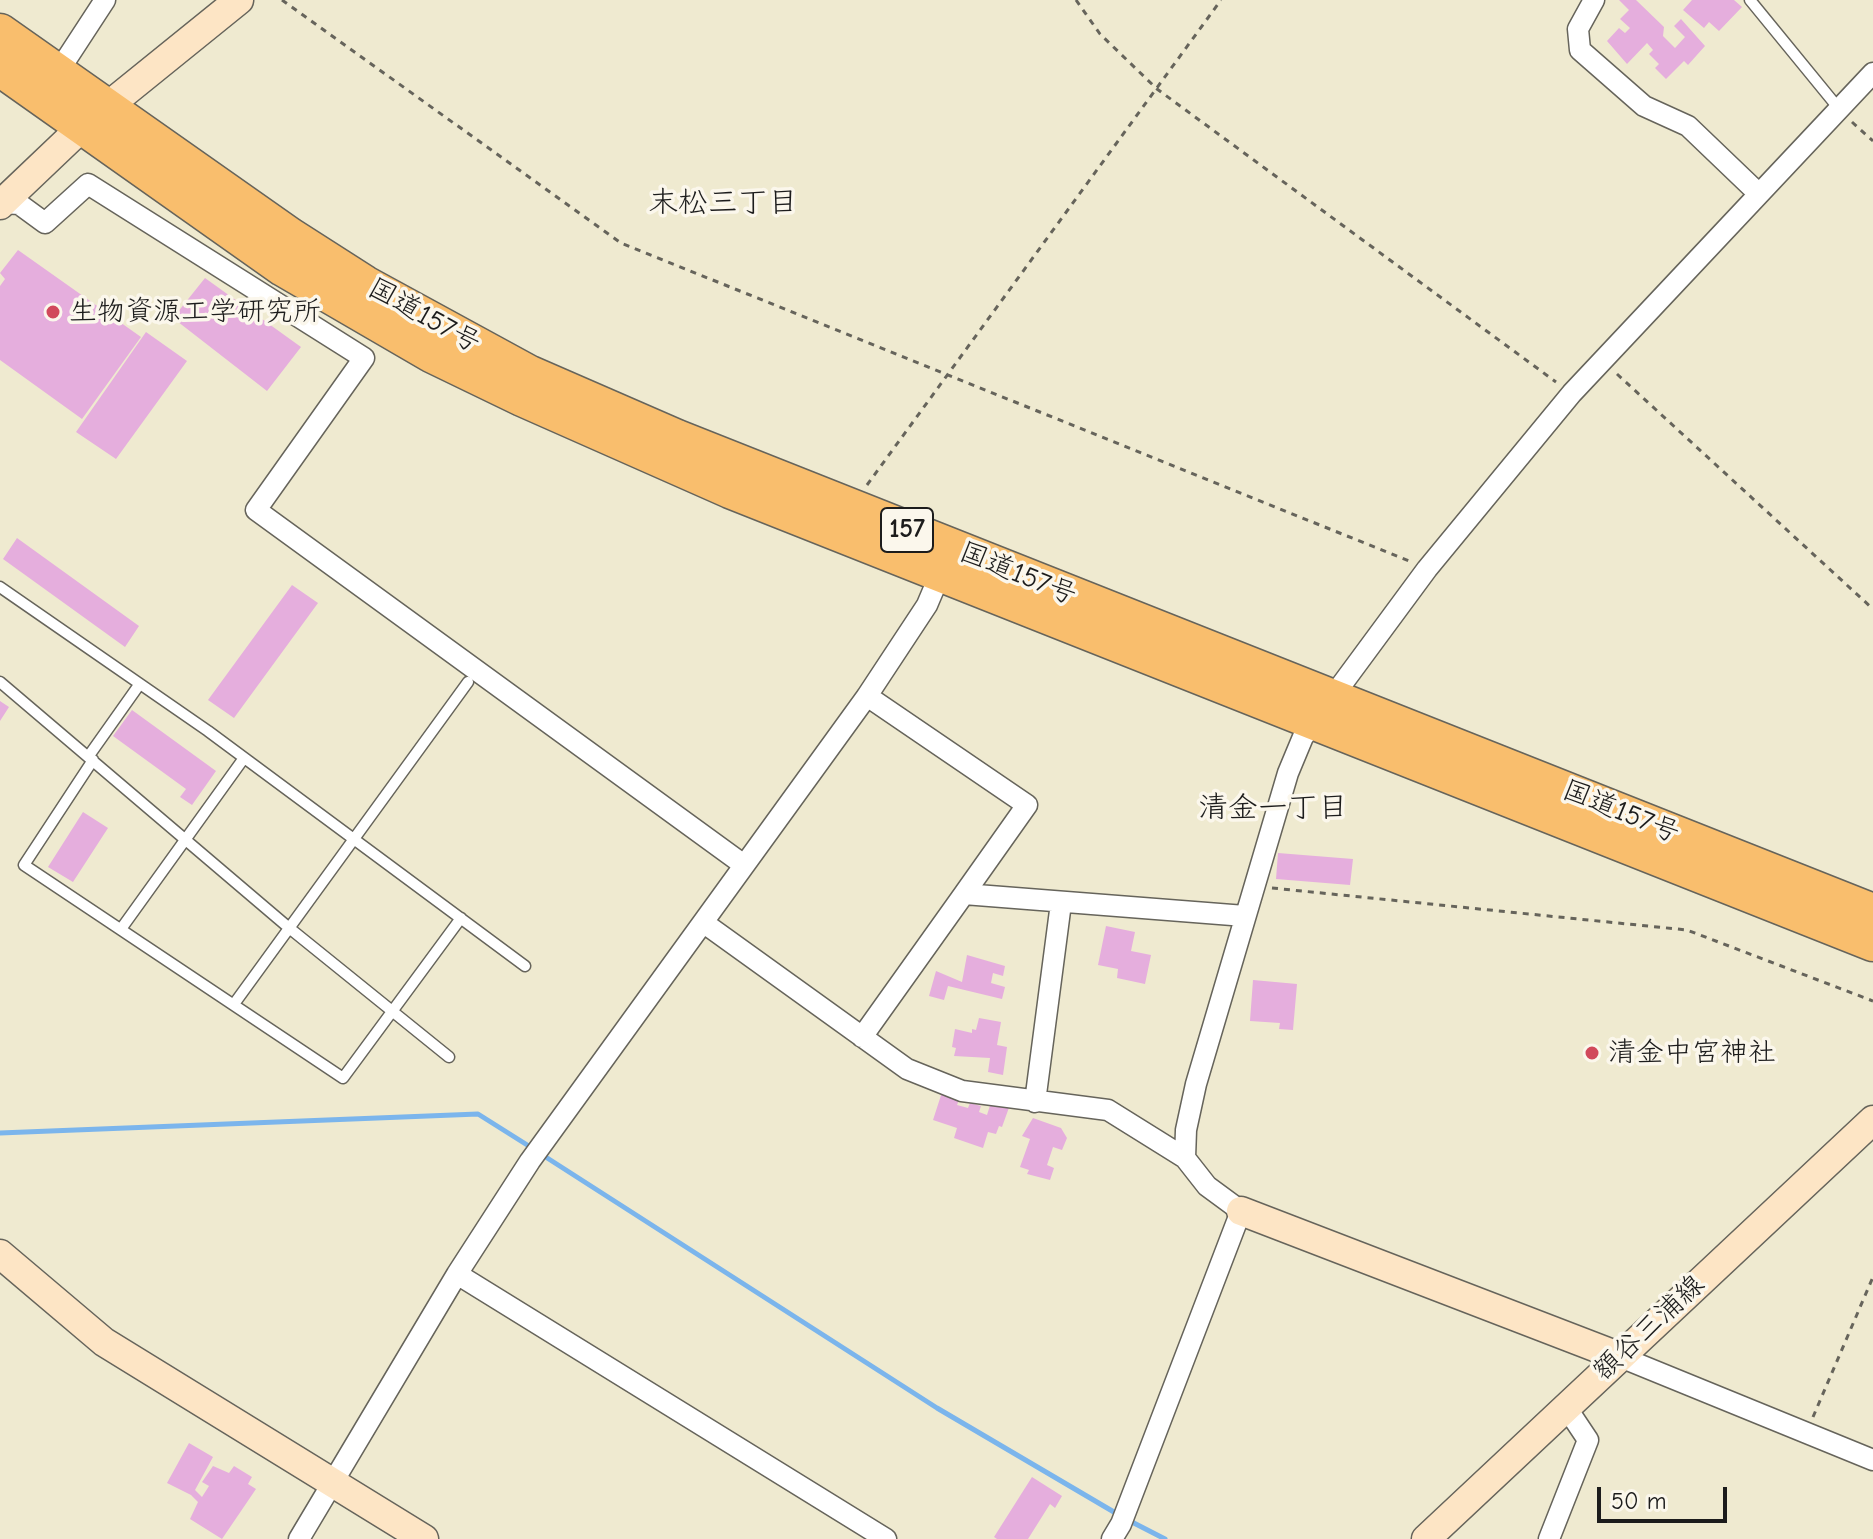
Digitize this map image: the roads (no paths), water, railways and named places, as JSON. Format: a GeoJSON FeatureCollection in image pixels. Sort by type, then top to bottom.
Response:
{"type":"FeatureCollection","features":[{"type":"Feature","properties":{"kind":"highway","name":"国道157号"},"geometry":{"type":"LineString","coordinates":[[0,32],[58,72],[94,118],[283,268],[431,354],[536,405],[730,490],[941,572],[1873,912]]}},
{"type":"Feature","properties":{"kind":"highway","name":"国道157号"},"geometry":{"type":"LineString","coordinates":[[0,68],[94,118],[471,344],[677,438],[851,507],[1873,943]]}},
{"type":"Feature","properties":{"kind":"street"},"geometry":{"type":"LineString","coordinates":[[1,204],[94,118],[239,0]]}},
{"type":"Feature","properties":{"kind":"street"},"geometry":{"type":"LineString","coordinates":[[1594,0],[1578,29],[1580,50],[1644,106],[1688,126],[1759,194]]}},
{"type":"Feature","properties":{"kind":"street"},"geometry":{"type":"LineString","coordinates":[[58,72],[98,2]]}},
{"type":"Feature","properties":{"kind":"street"},"geometry":{"type":"LineString","coordinates":[[1185,1158],[1186,1130],[1196,1084],[1288,773],[1323,709],[1427,569],[1572,393],[1873,73]]}},
{"type":"Feature","properties":{"kind":"street"},"geometry":{"type":"LineString","coordinates":[[1,204],[19,204],[45,223],[88,184],[364,358],[256,510],[744,865]]}},
{"type":"Feature","properties":{"kind":"street"},"geometry":{"type":"LineString","coordinates":[[299,1539],[457,1274],[530,1161],[867,696],[927,605],[941,572]]}},
{"type":"Feature","properties":{"kind":"street"},"geometry":{"type":"LineString","coordinates":[[862,1037],[1027,805],[867,696]]}},
{"type":"Feature","properties":{"kind":"street"},"geometry":{"type":"LineString","coordinates":[[964,894],[1245,916]]}},
{"type":"Feature","properties":{"kind":"street"},"geometry":{"type":"LineString","coordinates":[[1035,1102],[1061,903]]}},
{"type":"Feature","properties":{"kind":"street"},"geometry":{"type":"LineString","coordinates":[[704,923],[907,1069],[962,1091],[1108,1110],[1185,1158],[1207,1186],[1241,1211],[1618,1356],[1873,1460]]}},
{"type":"Feature","properties":{"kind":"street","name":"額谷三浦線"},"geometry":{"type":"LineString","coordinates":[[1426,1539],[1873,1120]]}},
{"type":"Feature","properties":{"kind":"street"},"geometry":{"type":"LineString","coordinates":[[1120,1524],[1241,1211]]}},
{"type":"Feature","properties":{"kind":"street"},"geometry":{"type":"LineString","coordinates":[[0,1254],[104,1342],[424,1539]]}},
{"type":"Feature","properties":{"kind":"street"},"geometry":{"type":"LineString","coordinates":[[457,1274],[886,1539]]}},
{"type":"Feature","properties":{"kind":"street"},"geometry":{"type":"LineString","coordinates":[[1549,1539],[1588,1440],[1566,1407]]}},
{"type":"Feature","properties":{"kind":"lane"},"geometry":{"type":"LineString","coordinates":[[1750,0],[1840,110]]}},
{"type":"Feature","properties":{"kind":"lane"},"geometry":{"type":"LineString","coordinates":[[0,587],[244,758],[525,966]]}},
{"type":"Feature","properties":{"kind":"lane"},"geometry":{"type":"LineString","coordinates":[[0,682],[288,927],[449,1057]]}},
{"type":"Feature","properties":{"kind":"lane"},"geometry":{"type":"LineString","coordinates":[[234,1004],[468,682]]}},
{"type":"Feature","properties":{"kind":"lane"},"geometry":{"type":"LineString","coordinates":[[139,685],[24,865],[343,1078],[461,918]]}},
{"type":"Feature","properties":{"kind":"lane"},"geometry":{"type":"LineString","coordinates":[[121,929],[244,758]]}},
{"type":"Feature","properties":{"kind":"waterway"},"geometry":{"type":"LineString","coordinates":[[0,1133],[478,1114],[532,1148]]}},
{"type":"Feature","properties":{"kind":"waterway"},"geometry":{"type":"LineString","coordinates":[[541,1154],[937,1408],[1119,1515]]}},
{"type":"Feature","properties":{"kind":"waterway"},"geometry":{"type":"LineString","coordinates":[[1128,1520],[1165,1539]]}},
{"type":"Feature","properties":{"kind":"place","name":"生物資源工学研究所"},"geometry":{"type":"Point","coordinates":[53,312]}},
{"type":"Feature","properties":{"kind":"place","name":"清金中宮神社"},"geometry":{"type":"Point","coordinates":[1592,1053]}},
{"type":"Feature","properties":{"kind":"district","name":"末松三丁目"},"geometry":{"type":"Point","coordinates":[723,204]}},
{"type":"Feature","properties":{"kind":"district","name":"清金一丁目"},"geometry":{"type":"Point","coordinates":[1273,809]}}]}
